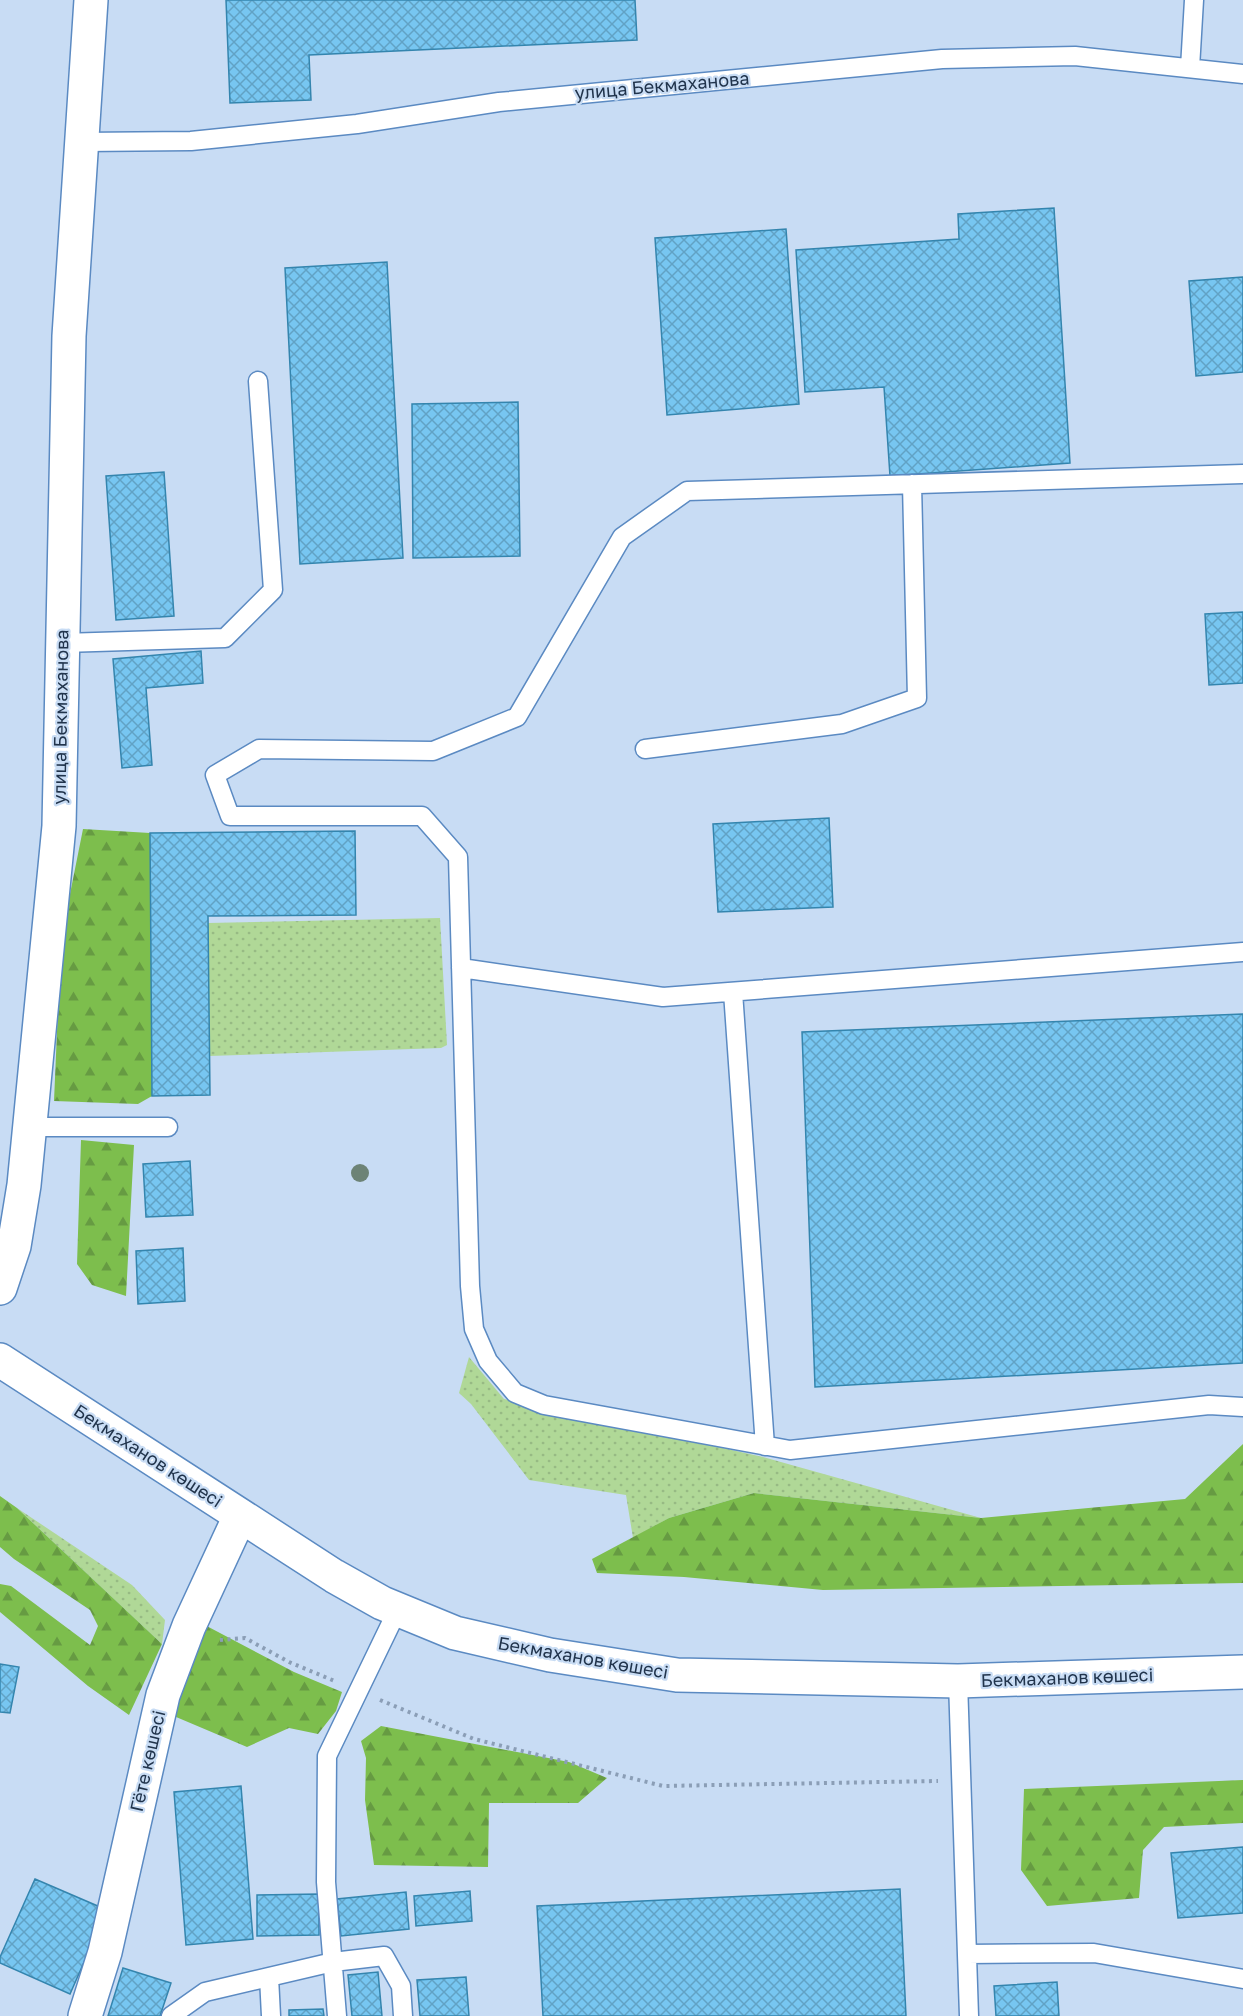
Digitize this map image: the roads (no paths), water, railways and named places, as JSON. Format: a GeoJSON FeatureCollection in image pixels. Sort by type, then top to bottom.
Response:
{"type":"FeatureCollection","features":[{"type":"Feature","properties":{"kind":"street","name":"улица Бекмаханова"},"geometry":{"type":"LineString","coordinates":[[0,1288],[14,1246],[24,1185],[59,826],[69,336],[91,0]]}},
{"type":"Feature","properties":{"kind":"street","name":"Бекмаханов көшесі"},"geometry":{"type":"LineString","coordinates":[[0,1360],[334,1576],[382,1603],[455,1633],[549,1655],[677,1675],[958,1681],[1243,1672]]}},
{"type":"Feature","properties":{"kind":"street","name":"Гёте көшесі"},"geometry":{"type":"LineString","coordinates":[[85,2016],[105,1952],[163,1695],[189,1626],[240,1516]]}},
{"type":"Feature","properties":{"kind":"lane"},"geometry":{"type":"LineString","coordinates":[[1190,68],[1194,0]]}},
{"type":"Feature","properties":{"kind":"lane","name":"улица Бекмаханова"},"geometry":{"type":"LineString","coordinates":[[82,141],[191,141],[357,124],[499,102],[942,59],[1075,56],[1243,74]]}},
{"type":"Feature","properties":{"kind":"lane"},"geometry":{"type":"LineString","coordinates":[[63,643],[225,638],[273,590],[258,381]]}},
{"type":"Feature","properties":{"kind":"lane"},"geometry":{"type":"LineString","coordinates":[[1243,474],[687,491],[622,537],[518,717],[433,751],[259,749],[215,775],[230,816],[422,816],[458,857],[470,1286],[474,1329],[488,1360],[515,1393],[544,1405],[790,1450],[1209,1405],[1243,1407]]}},
{"type":"Feature","properties":{"kind":"lane"},"geometry":{"type":"LineString","coordinates":[[645,749],[842,724],[917,698],[912,484]]}},
{"type":"Feature","properties":{"kind":"lane"},"geometry":{"type":"LineString","coordinates":[[461,968],[663,998],[1243,951]]}},
{"type":"Feature","properties":{"kind":"lane"},"geometry":{"type":"LineString","coordinates":[[733,992],[765,1446]]}},
{"type":"Feature","properties":{"kind":"lane"},"geometry":{"type":"LineString","coordinates":[[29,1127],[168,1126]]}},
{"type":"Feature","properties":{"kind":"lane"},"geometry":{"type":"LineString","coordinates":[[337,2016],[326,1882],[327,1756],[398,1609]]}},
{"type":"Feature","properties":{"kind":"lane"},"geometry":{"type":"LineString","coordinates":[[958,1681],[969,2016]]}},
{"type":"Feature","properties":{"kind":"lane"},"geometry":{"type":"LineString","coordinates":[[967,1954],[1094,1953],[1243,1979]]}},
{"type":"Feature","properties":{"kind":"lane"},"geometry":{"type":"LineString","coordinates":[[171,2016],[205,1992],[333,1962],[384,1956],[401,1986],[403,2016]]}},
{"type":"Feature","properties":{"kind":"lane"},"geometry":{"type":"LineString","coordinates":[[269,1977],[271,2016]]}}]}
